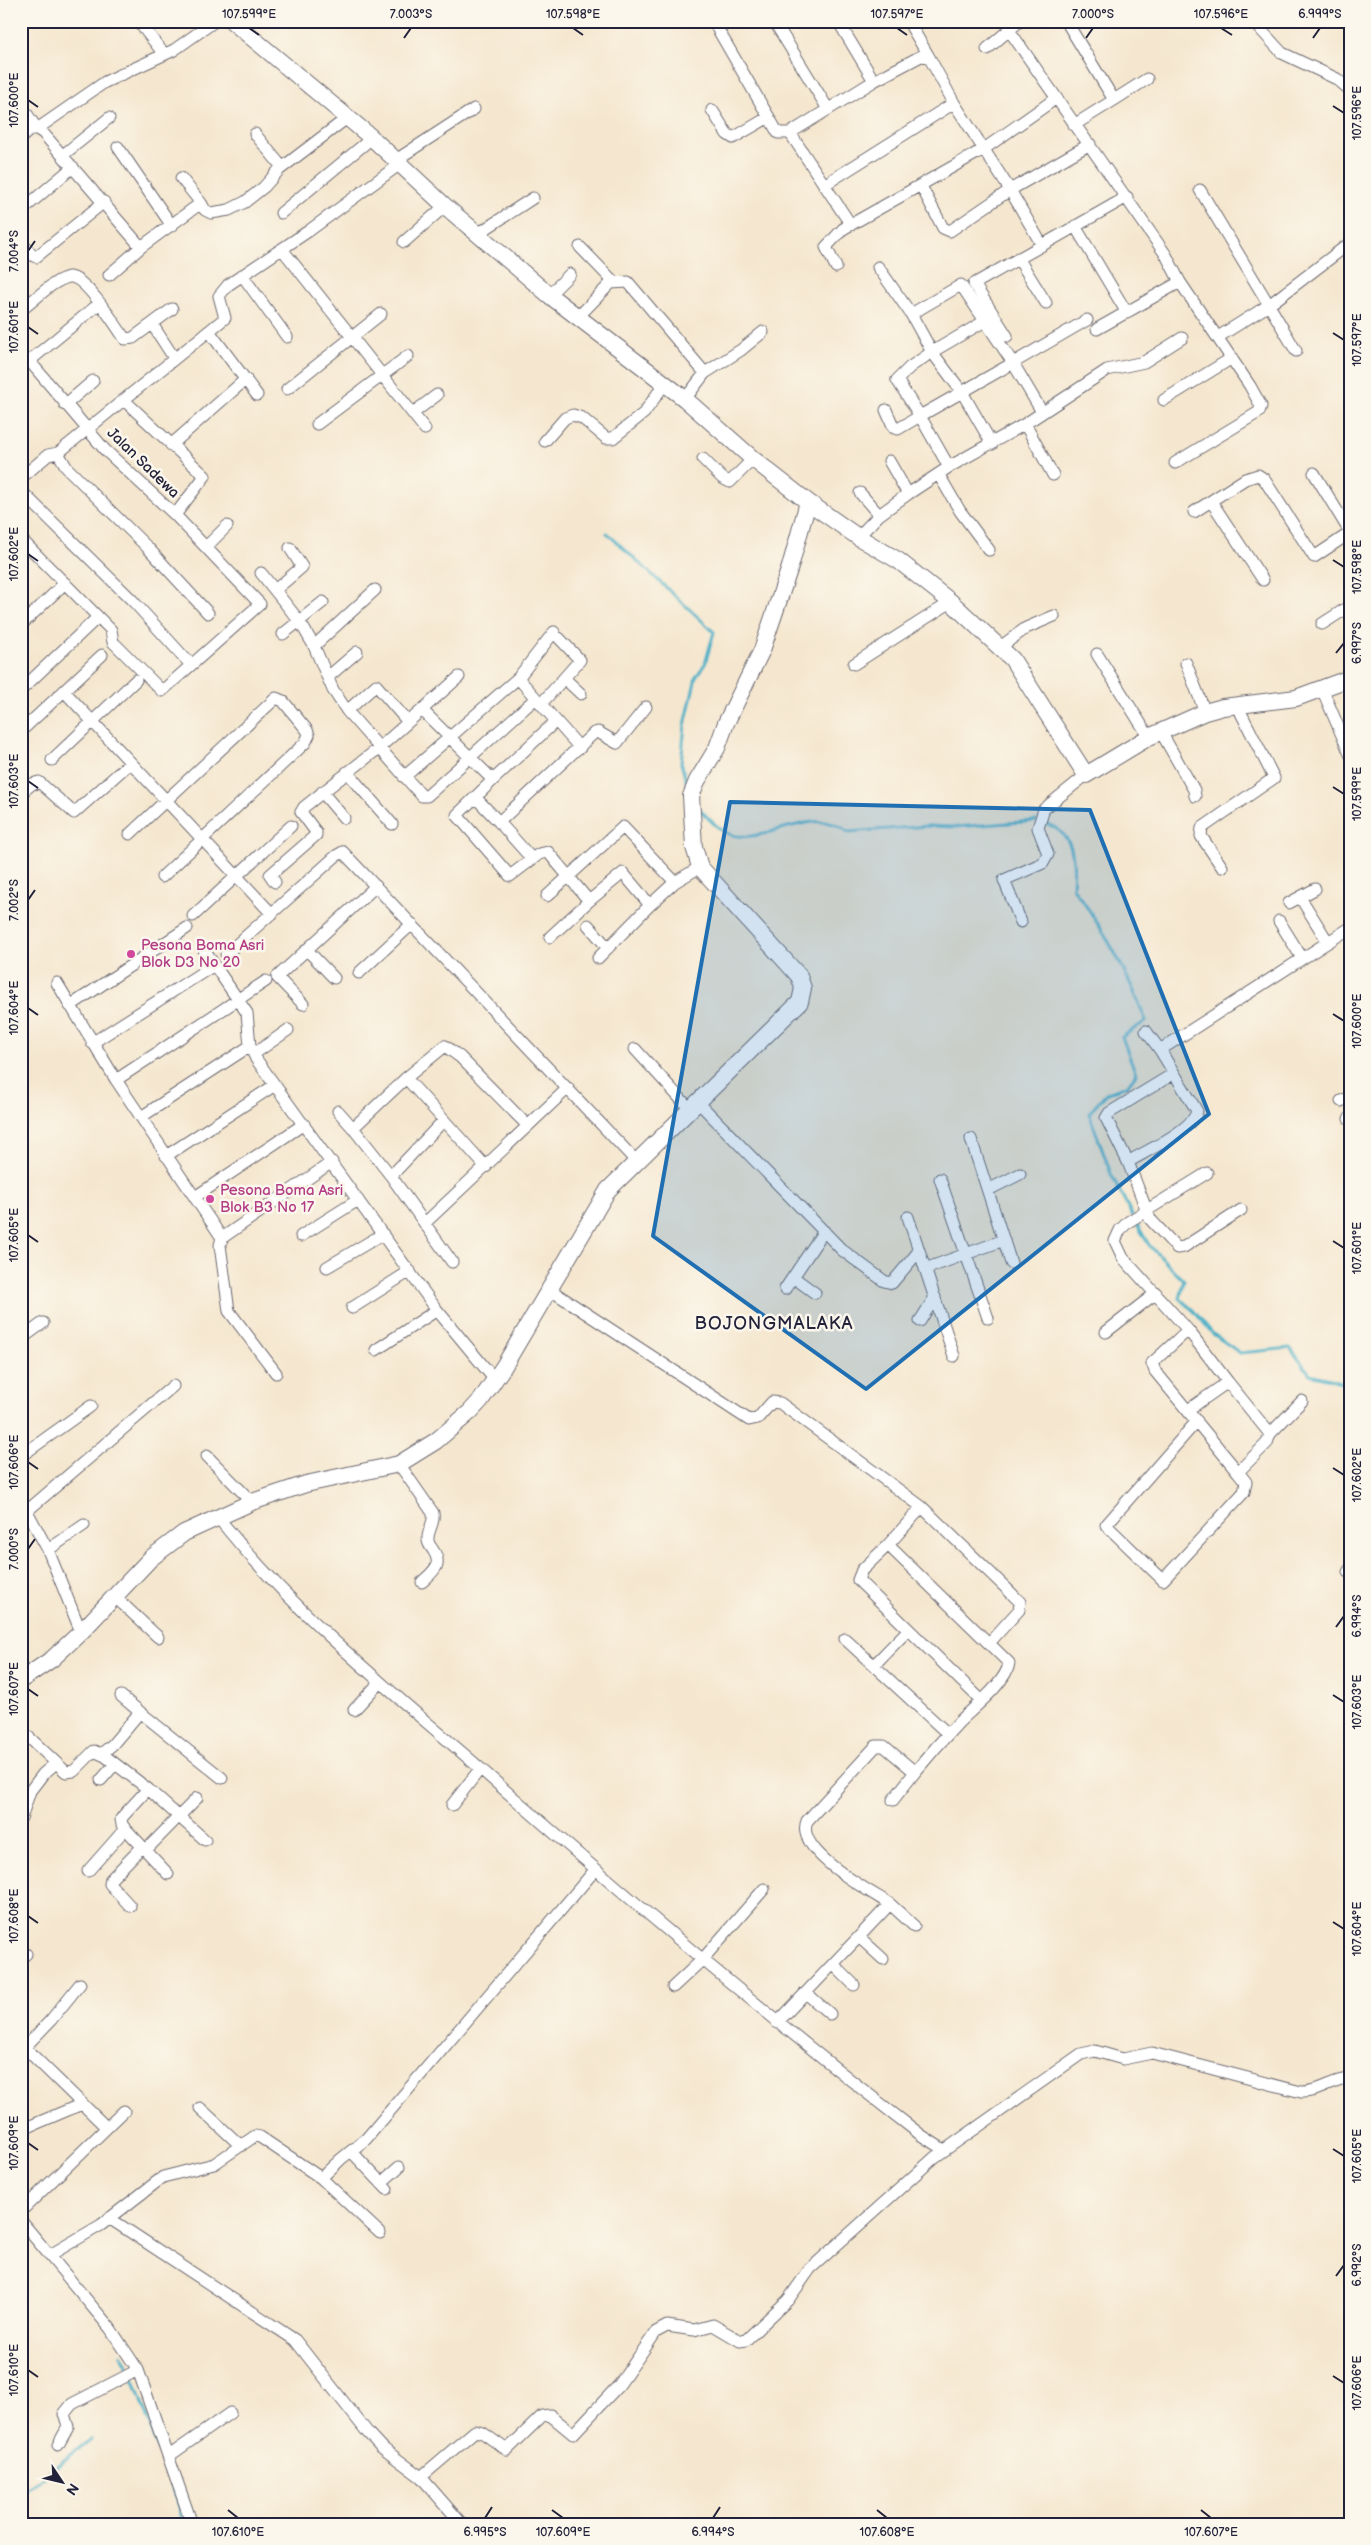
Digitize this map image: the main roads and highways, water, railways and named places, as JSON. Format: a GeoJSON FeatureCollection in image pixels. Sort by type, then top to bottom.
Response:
{"type":"FeatureCollection","features":[{"type":"Feature","properties":{"kind":"waterway"},"geometry":{"type":"LineString","coordinates":[[607,533],[714,632],[705,664],[696,677],[685,725],[681,763],[688,787]]}},
{"type":"Feature","properties":{"kind":"waterway"},"geometry":{"type":"LineString","coordinates":[[698,808],[723,831],[740,836],[755,835],[804,823],[820,822],[835,824],[848,832],[1036,821]]}},
{"type":"Feature","properties":{"kind":"waterway"},"geometry":{"type":"LineString","coordinates":[[1043,823],[1054,827],[1067,840],[1073,857],[1073,888],[1095,919],[1114,951],[1146,1021],[1122,1037],[1136,1074],[1127,1086],[1107,1093],[1089,1113],[1111,1174],[1132,1215]]}},
{"type":"Feature","properties":{"kind":"waterway"},"geometry":{"type":"LineString","coordinates":[[1135,1221],[1149,1245],[1184,1281],[1180,1299],[1193,1310],[1213,1334],[1240,1353],[1290,1348],[1310,1374],[1350,1384]]}},
{"type":"Feature","properties":{"kind":"waterway"},"geometry":{"type":"LineString","coordinates":[[1350,1596],[1346,1649],[1350,1655]]}},
{"type":"Feature","properties":{"kind":"waterway"},"geometry":{"type":"LineString","coordinates":[[121,2354],[130,2371]]}},
{"type":"Feature","properties":{"kind":"waterway"},"geometry":{"type":"LineString","coordinates":[[132,2376],[179,2506],[183,2524]]}},
{"type":"Feature","properties":{"kind":"waterway"},"geometry":{"type":"LineString","coordinates":[[21,2494],[91,2439]]}},
{"type":"Feature","properties":{"kind":"place","name":"Pesona Boma Asri Blok D3 No 20"},"geometry":{"type":"Point","coordinates":[131,954]}},
{"type":"Feature","properties":{"kind":"place","name":"Pesona Boma Asri Blok B3 No 17"},"geometry":{"type":"Point","coordinates":[210,1199]}},
{"type":"Feature","properties":{"kind":"district","name":"BOJONGMALAKA"},"geometry":{"type":"Point","coordinates":[774,1323]}}]}
